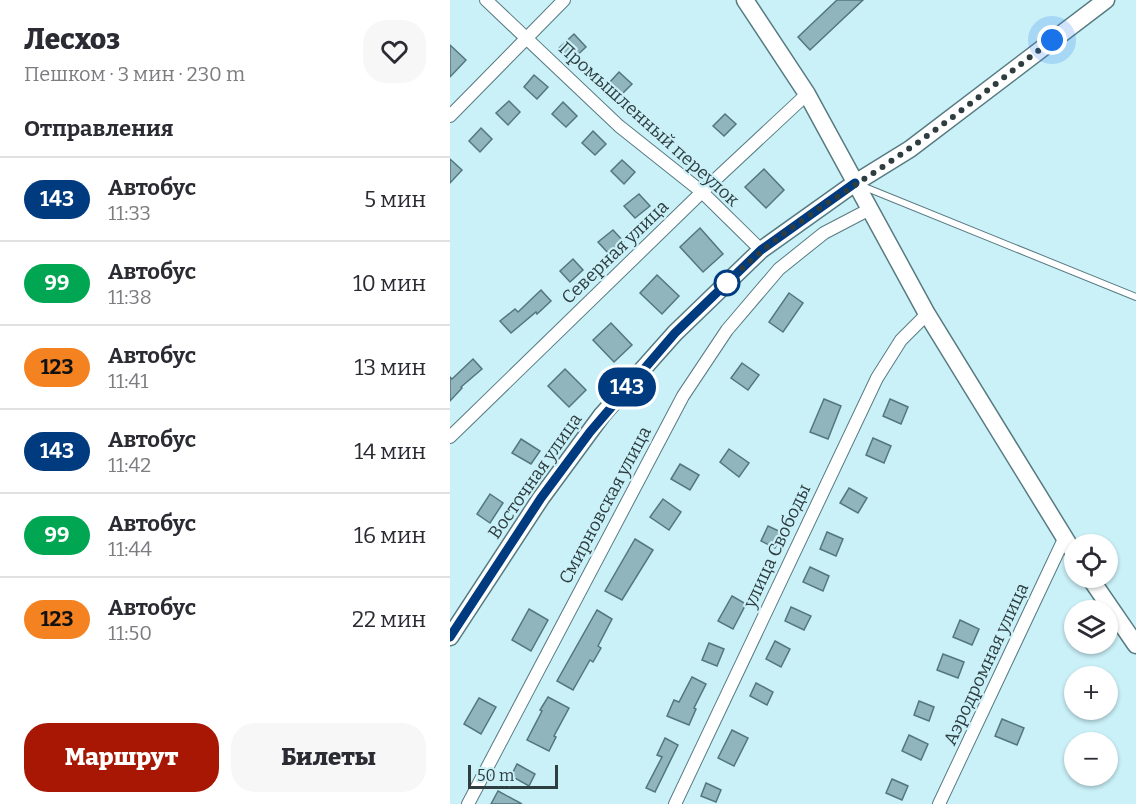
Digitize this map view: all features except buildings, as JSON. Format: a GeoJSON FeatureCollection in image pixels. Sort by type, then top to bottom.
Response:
{"type":"FeatureCollection","features":[{"type":"Feature","properties":{"kind":"main road"},"geometry":{"type":"LineString","coordinates":[[745,0],[807,94],[927,314],[1064,538]]}},
{"type":"Feature","properties":{"kind":"main road","name":"Восточная улица"},"geometry":{"type":"LineString","coordinates":[[450,637],[541,498],[602,415],[675,333],[761,250],[855,183],[910,149],[1106,0]]}},
{"type":"Feature","properties":{"kind":"main road"},"geometry":{"type":"LineString","coordinates":[[1097,588],[1136,645]]}},
{"type":"Feature","properties":{"kind":"street","name":"Промышленный переулок"},"geometry":{"type":"LineString","coordinates":[[486,0],[619,126],[702,192],[761,250]]}},
{"type":"Feature","properties":{"kind":"street"},"geometry":{"type":"LineString","coordinates":[[450,116],[564,0]]}},
{"type":"Feature","properties":{"kind":"street","name":"Северная улица"},"geometry":{"type":"LineString","coordinates":[[450,437],[702,192],[807,94]]}},
{"type":"Feature","properties":{"kind":"street","name":"Смирновская улица"},"geometry":{"type":"LineString","coordinates":[[468,804],[689,386],[727,330],[779,269],[824,233],[870,209]]}},
{"type":"Feature","properties":{"kind":"street","name":"улица Свободы"},"geometry":{"type":"LineString","coordinates":[[675,804],[877,378],[901,340],[927,314]]}},
{"type":"Feature","properties":{"kind":"street","name":"Аэродромная улица"},"geometry":{"type":"LineString","coordinates":[[939,804],[1064,556]]}},
{"type":"Feature","properties":{"kind":"lane"},"geometry":{"type":"LineString","coordinates":[[855,183],[1136,297]]}},
{"type":"Feature","properties":{"kind":"bus line","name":"143"},"geometry":{"type":"LineString","coordinates":[[450,637],[541,498],[602,415],[675,333],[761,250],[855,183]]}},
{"type":"Feature","properties":{"kind":"route"},"geometry":{"type":"LineString","coordinates":[[727,283],[761,250],[855,183],[910,149],[1052,40]]}}]}
